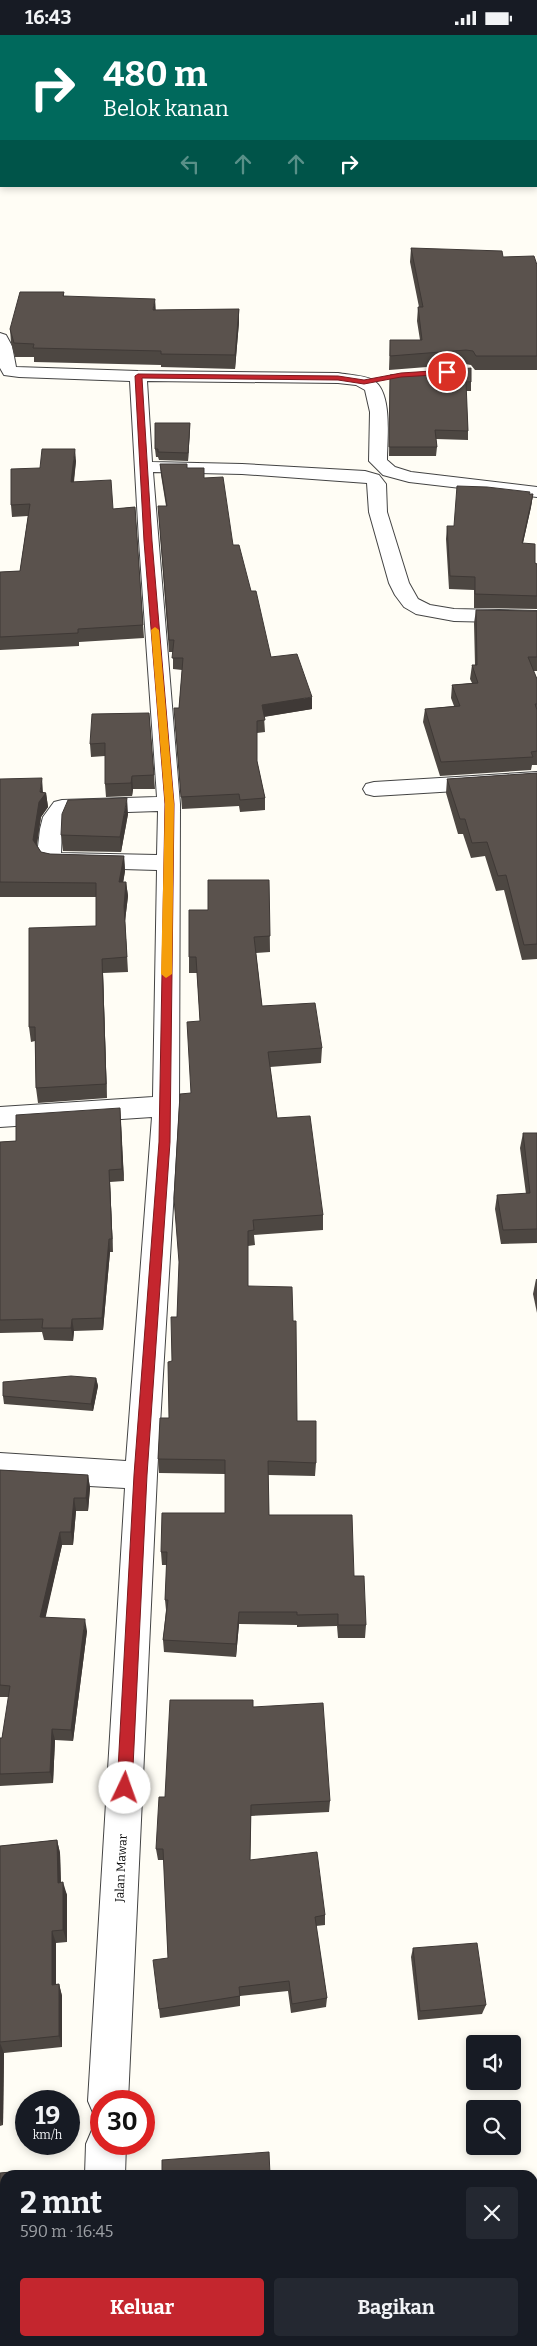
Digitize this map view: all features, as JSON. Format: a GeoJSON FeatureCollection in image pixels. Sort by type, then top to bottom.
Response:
{"type":"FeatureCollection","features":[{"type":"Feature","properties":{"kind":"street"},"geometry":{"type":"LineString","coordinates":[[0,338],[5,345],[6,365],[10,371],[138,376],[338,378],[364,382],[386,378]]}},
{"type":"Feature","properties":{"kind":"street","name":"Jalan Mawar"},"geometry":{"type":"LineString","coordinates":[[109,2090],[141,1475],[166,1106],[169,804],[143,467],[138,376]]}},
{"type":"Feature","properties":{"kind":"street"},"geometry":{"type":"LineString","coordinates":[[364,382],[371,387],[377,398],[378,461],[388,471],[409,477],[537,492]]}},
{"type":"Feature","properties":{"kind":"street"},"geometry":{"type":"LineString","coordinates":[[143,467],[242,469],[365,476],[373,479],[377,484],[378,512],[399,583],[403,594],[415,606],[436,613],[537,617]]}},
{"type":"Feature","properties":{"kind":"street"},"geometry":{"type":"LineString","coordinates":[[374,789],[537,779]]}},
{"type":"Feature","properties":{"kind":"street"},"geometry":{"type":"LineString","coordinates":[[168,863],[64,861],[52,860],[49,855],[54,818],[57,811],[62,807],[169,804]]}},
{"type":"Feature","properties":{"kind":"street"},"geometry":{"type":"LineString","coordinates":[[0,1117],[166,1106]]}},
{"type":"Feature","properties":{"kind":"street"},"geometry":{"type":"LineString","coordinates":[[0,1467],[141,1475]]}},
{"type":"Feature","properties":{"kind":"street"},"geometry":{"type":"LineString","coordinates":[[105,2170],[106,2155]]}},
{"type":"Feature","properties":{"kind":"building"},"geometry":{"type":"Polygon","coordinates":[[[411,248],[502,251],[503,257],[534,256],[537,265],[537,356],[476,356],[473,351],[466,350],[390,356],[390,340],[422,340],[418,307],[423,307],[411,248]]]}},
{"type":"Feature","properties":{"kind":"building"},"geometry":{"type":"Polygon","coordinates":[[[20,292],[64,292],[63,296],[155,299],[153,310],[239,309],[235,355],[161,354],[161,351],[33,348],[34,344],[14,343],[10,329],[20,292]]]}},
{"type":"Feature","properties":{"kind":"building"},"geometry":{"type":"Polygon","coordinates":[[[471,368],[471,382],[466,382],[468,431],[435,430],[437,447],[389,447],[390,375],[471,368]]]}},
{"type":"Feature","properties":{"kind":"building"},"geometry":{"type":"Polygon","coordinates":[[[155,423],[190,423],[188,453],[158,452],[158,449],[155,449],[155,423]]]}},
{"type":"Feature","properties":{"kind":"building"},"geometry":{"type":"Polygon","coordinates":[[[42,449],[75,449],[71,482],[111,480],[113,509],[135,507],[143,625],[78,629],[78,633],[0,637],[0,572],[20,571],[30,504],[11,505],[11,469],[40,468],[42,449]]]}},
{"type":"Feature","properties":{"kind":"building"},"geometry":{"type":"Polygon","coordinates":[[[160,464],[187,464],[187,468],[204,468],[204,478],[223,477],[233,545],[239,545],[251,591],[256,591],[271,657],[297,654],[312,697],[262,705],[265,720],[257,721],[257,761],[265,798],[240,800],[239,794],[181,797],[174,708],[179,708],[183,658],[172,658],[174,640],[169,640],[158,506],[167,506],[160,464]]]}},
{"type":"Feature","properties":{"kind":"building"},"geometry":{"type":"Polygon","coordinates":[[[457,486],[487,487],[530,492],[529,494],[533,494],[522,543],[535,544],[537,596],[475,594],[475,577],[450,576],[447,526],[454,526],[457,486]]]}},
{"type":"Feature","properties":{"kind":"building"},"geometry":{"type":"Polygon","coordinates":[[[476,610],[537,611],[537,657],[528,657],[537,679],[537,704],[535,704],[537,710],[537,751],[531,752],[533,757],[441,762],[425,709],[460,706],[452,685],[478,683],[472,665],[477,665],[476,610]]]}},
{"type":"Feature","properties":{"kind":"building"},"geometry":{"type":"Polygon","coordinates":[[[149,713],[154,775],[132,776],[131,783],[105,784],[105,743],[90,744],[92,714],[149,713]]]}},
{"type":"Feature","properties":{"kind":"building"},"geometry":{"type":"Polygon","coordinates":[[[537,773],[537,944],[524,945],[506,875],[498,876],[487,842],[472,843],[465,819],[460,819],[447,779],[537,773]]]}},
{"type":"Feature","properties":{"kind":"building"},"geometry":{"type":"Polygon","coordinates":[[[42,778],[40,792],[46,793],[39,802],[33,840],[41,852],[50,854],[124,856],[119,882],[126,882],[124,906],[127,957],[102,959],[106,1084],[36,1088],[35,1027],[29,1027],[29,928],[96,926],[96,883],[0,882],[0,779],[42,778]]]}},
{"type":"Feature","properties":{"kind":"building"},"geometry":{"type":"Polygon","coordinates":[[[127,798],[120,837],[61,835],[62,814],[68,800],[127,798]]]}},
{"type":"Feature","properties":{"kind":"building"},"geometry":{"type":"Polygon","coordinates":[[[208,880],[269,880],[270,936],[254,937],[262,1006],[315,1003],[322,1048],[268,1052],[277,1118],[310,1116],[323,1215],[253,1220],[254,1230],[248,1231],[248,1286],[292,1287],[293,1321],[296,1321],[297,1421],[316,1421],[316,1463],[268,1461],[269,1515],[352,1515],[354,1576],[364,1576],[366,1625],[338,1625],[338,1614],[297,1615],[297,1612],[239,1612],[236,1644],[163,1640],[168,1600],[165,1600],[167,1552],[161,1552],[162,1513],[225,1513],[225,1460],[158,1459],[160,1418],[169,1418],[168,1362],[172,1361],[171,1317],[177,1317],[179,1262],[174,1198],[180,1094],[191,1093],[187,1022],[200,1021],[196,957],[189,957],[189,910],[208,910],[208,880]]]}},
{"type":"Feature","properties":{"kind":"building"},"geometry":{"type":"Polygon","coordinates":[[[120,1108],[122,1169],[109,1170],[112,1239],[109,1239],[102,1318],[72,1319],[71,1328],[42,1328],[43,1319],[0,1320],[0,1142],[16,1141],[16,1115],[120,1108]]]}},
{"type":"Feature","properties":{"kind":"building"},"geometry":{"type":"Polygon","coordinates":[[[523,1133],[537,1133],[537,1229],[503,1230],[497,1195],[530,1193],[523,1133]]]}},
{"type":"Feature","properties":{"kind":"building"},"geometry":{"type":"Polygon","coordinates":[[[71,1376],[96,1378],[91,1404],[3,1396],[3,1382],[71,1376]]]}},
{"type":"Feature","properties":{"kind":"building"},"geometry":{"type":"Polygon","coordinates":[[[0,1470],[88,1475],[86,1498],[74,1498],[71,1532],[60,1532],[40,1617],[85,1619],[71,1730],[52,1729],[50,1772],[0,1774],[0,1738],[2,1738],[10,1686],[0,1685],[0,1470]]]}},
{"type":"Feature","properties":{"kind":"building"},"geometry":{"type":"Polygon","coordinates":[[[170,1700],[253,1700],[253,1707],[323,1703],[330,1801],[251,1805],[250,1860],[317,1852],[325,1915],[315,1917],[327,1998],[292,2004],[289,1981],[239,1987],[240,1996],[159,2009],[153,1960],[168,1958],[163,1849],[156,1849],[159,1797],[165,1797],[170,1700]]]}},
{"type":"Feature","properties":{"kind":"building"},"geometry":{"type":"Polygon","coordinates":[[[57,1840],[58,1883],[63,1882],[63,1930],[52,1931],[52,1985],[59,1984],[59,2036],[0,2042],[0,1846],[57,1840]]]}},
{"type":"Feature","properties":{"kind":"building"},"geometry":{"type":"Polygon","coordinates":[[[477,1943],[486,2005],[420,2011],[413,1948],[477,1943]]]}},
{"type":"Feature","properties":{"kind":"building"},"geometry":{"type":"Polygon","coordinates":[[[269,2152],[270,2170],[162,2170],[162,2160],[269,2152]]]}},
{"type":"Feature","properties":{"kind":"slow traffic"},"geometry":{"type":"LineString","coordinates":[[155,630],[169,804],[166,974]]}},
{"type":"Feature","properties":{"kind":"route"},"geometry":{"type":"LineString","coordinates":[[125,1788],[141,1475],[166,1106],[169,804],[148,541],[138,376],[338,378],[364,382],[401,375],[447,372]]}}]}
